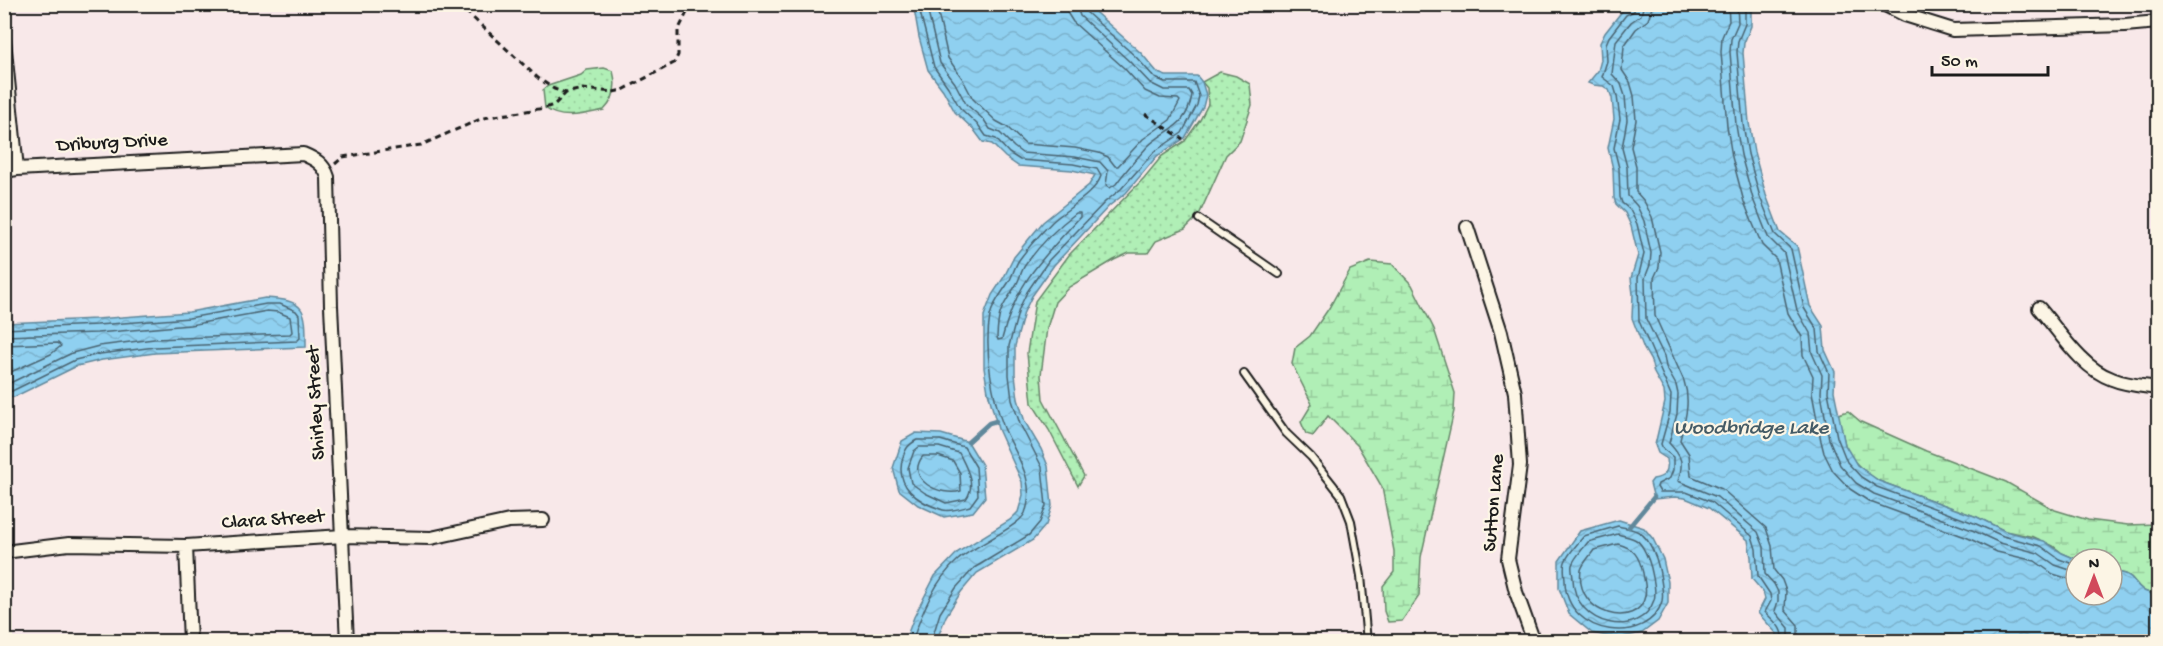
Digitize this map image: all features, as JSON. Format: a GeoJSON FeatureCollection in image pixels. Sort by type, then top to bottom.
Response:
{"type":"FeatureCollection","features":[{"type":"Feature","properties":{"kind":"street"},"geometry":{"type":"LineString","coordinates":[[1882,4],[1905,15],[1953,30],[2158,22]]}},
{"type":"Feature","properties":{"kind":"street"},"geometry":{"type":"LineString","coordinates":[[4,40],[18,169]]}},
{"type":"Feature","properties":{"kind":"street","name":"Driburg Drive"},"geometry":{"type":"LineString","coordinates":[[4,171],[303,154],[324,167]]}},
{"type":"Feature","properties":{"kind":"street","name":"Shirley Street"},"geometry":{"type":"LineString","coordinates":[[324,167],[328,177],[331,306],[347,642]]}},
{"type":"Feature","properties":{"kind":"street","name":"Sutton Lane"},"geometry":{"type":"LineString","coordinates":[[1467,227],[1501,332],[1515,393],[1520,465],[1508,559],[1516,592],[1534,642]]}},
{"type":"Feature","properties":{"kind":"street"},"geometry":{"type":"LineString","coordinates":[[2039,308],[2071,347],[2091,366],[2112,379],[2158,388]]}},
{"type":"Feature","properties":{"kind":"street","name":"Clara Street"},"geometry":{"type":"LineString","coordinates":[[4,552],[69,544],[186,546],[343,536],[430,538],[509,521],[543,520]]}},
{"type":"Feature","properties":{"kind":"street"},"geometry":{"type":"LineString","coordinates":[[186,546],[190,642]]}},
{"type":"Feature","properties":{"kind":"lane"},"geometry":{"type":"LineString","coordinates":[[1199,219],[1279,274]]}},
{"type":"Feature","properties":{"kind":"lane"},"geometry":{"type":"LineString","coordinates":[[1244,374],[1286,433],[1311,457],[1341,495],[1351,521],[1361,576],[1367,642]]}},
{"type":"Feature","properties":{"kind":"path"},"geometry":{"type":"LineString","coordinates":[[458,4],[538,78],[554,89],[566,93]]}},
{"type":"Feature","properties":{"kind":"path"},"geometry":{"type":"LineString","coordinates":[[324,167],[343,157],[421,146],[483,118],[537,111],[554,105],[566,93],[582,89],[613,92],[640,82],[674,63],[678,55],[678,31],[691,4]]}},
{"type":"Feature","properties":{"kind":"path"},"geometry":{"type":"LineString","coordinates":[[1145,114],[1183,139]]}},
{"type":"Feature","properties":{"kind":"green space"},"geometry":{"type":"Polygon","coordinates":[[[604,68],[613,71],[615,82],[613,97],[604,110],[581,115],[566,115],[551,112],[545,108],[543,90],[548,86],[581,75],[587,70],[604,68]]]}},
{"type":"Feature","properties":{"kind":"green space"},"geometry":{"type":"Polygon","coordinates":[[[1220,72],[1236,76],[1250,84],[1252,105],[1240,141],[1226,155],[1199,215],[1185,229],[1156,241],[1148,253],[1129,253],[1114,260],[1069,287],[1055,302],[1047,328],[1041,375],[1043,399],[1084,476],[1078,486],[1032,403],[1027,353],[1035,301],[1069,255],[1144,178],[1162,156],[1185,141],[1208,104],[1207,88],[1202,82],[1220,72]]]}},
{"type":"Feature","properties":{"kind":"green space"},"geometry":{"type":"Polygon","coordinates":[[[1370,262],[1392,264],[1412,285],[1434,329],[1455,393],[1454,411],[1421,557],[1419,596],[1402,621],[1388,622],[1384,611],[1383,586],[1394,572],[1394,551],[1382,487],[1358,446],[1328,416],[1313,436],[1306,434],[1301,422],[1312,404],[1292,364],[1295,348],[1310,336],[1350,270],[1370,262]]]}},
{"type":"Feature","properties":{"kind":"green space"},"geometry":{"type":"Polygon","coordinates":[[[1848,411],[1861,422],[1926,451],[2006,482],[2055,510],[2088,520],[2128,525],[2158,524],[2158,595],[2144,591],[2132,578],[2124,574],[2124,547],[2064,547],[2064,554],[2034,537],[2005,531],[1977,517],[1879,481],[1865,472],[1852,459],[1845,445],[1838,414],[1848,411]]]}},
{"type":"Feature","properties":{"kind":"water"},"geometry":{"type":"Polygon","coordinates":[[[911,5],[1087,5],[1141,53],[1158,73],[1166,76],[1197,76],[1202,82],[1206,95],[1203,107],[1185,138],[1157,156],[1126,193],[1109,206],[1054,265],[1032,296],[1024,312],[1015,346],[1018,399],[1025,422],[1048,466],[1052,506],[1046,525],[1033,540],[977,573],[961,592],[946,616],[936,642],[905,641],[914,617],[935,576],[958,552],[1010,520],[1018,512],[1023,495],[1022,482],[998,429],[988,392],[984,368],[984,316],[992,295],[1014,257],[1043,222],[1089,185],[1095,175],[1072,170],[1018,166],[992,144],[983,142],[955,112],[943,90],[928,70],[911,5]]]}},
{"type":"Feature","properties":{"kind":"water","name":"Woodbridge Lake"},"geometry":{"type":"Polygon","coordinates":[[[1637,5],[1751,5],[1751,26],[1744,43],[1743,53],[1754,152],[1766,195],[1780,232],[1797,246],[1810,306],[1823,326],[1825,350],[1835,372],[1834,391],[1845,445],[1857,465],[1879,481],[1977,517],[2005,531],[2044,541],[2064,554],[2064,607],[2124,607],[2124,574],[2129,576],[2144,591],[2158,595],[2158,641],[1770,641],[1776,638],[1777,634],[1758,613],[1765,599],[1763,592],[1752,579],[1748,540],[1709,508],[1685,498],[1654,499],[1650,483],[1667,471],[1667,459],[1658,453],[1655,445],[1665,402],[1664,391],[1654,373],[1632,318],[1631,278],[1638,255],[1631,226],[1614,198],[1613,169],[1608,148],[1614,119],[1612,98],[1609,90],[1603,86],[1588,83],[1598,71],[1601,60],[1600,43],[1623,10],[1637,5]]]}},
{"type":"Feature","properties":{"kind":"water"},"geometry":{"type":"Polygon","coordinates":[[[265,298],[289,301],[301,309],[306,324],[306,347],[155,353],[102,360],[77,366],[14,397],[5,398],[5,323],[189,312],[265,298]]]}},
{"type":"Feature","properties":{"kind":"water"},"geometry":{"type":"Polygon","coordinates":[[[916,433],[941,434],[968,442],[982,465],[985,497],[973,512],[944,517],[918,505],[899,490],[893,468],[902,441],[916,433]]]}},
{"type":"Feature","properties":{"kind":"water"},"geometry":{"type":"Polygon","coordinates":[[[1619,520],[1644,528],[1653,539],[1663,559],[1668,582],[1668,603],[1658,621],[1642,633],[1617,638],[1592,633],[1569,614],[1559,588],[1559,561],[1580,531],[1619,520]]]}},
{"type":"Feature","properties":{"kind":"waterway"},"geometry":{"type":"LineString","coordinates":[[968,442],[989,423],[996,421]]}},
{"type":"Feature","properties":{"kind":"waterway"},"geometry":{"type":"LineString","coordinates":[[1629,527],[1654,497]]}}]}
